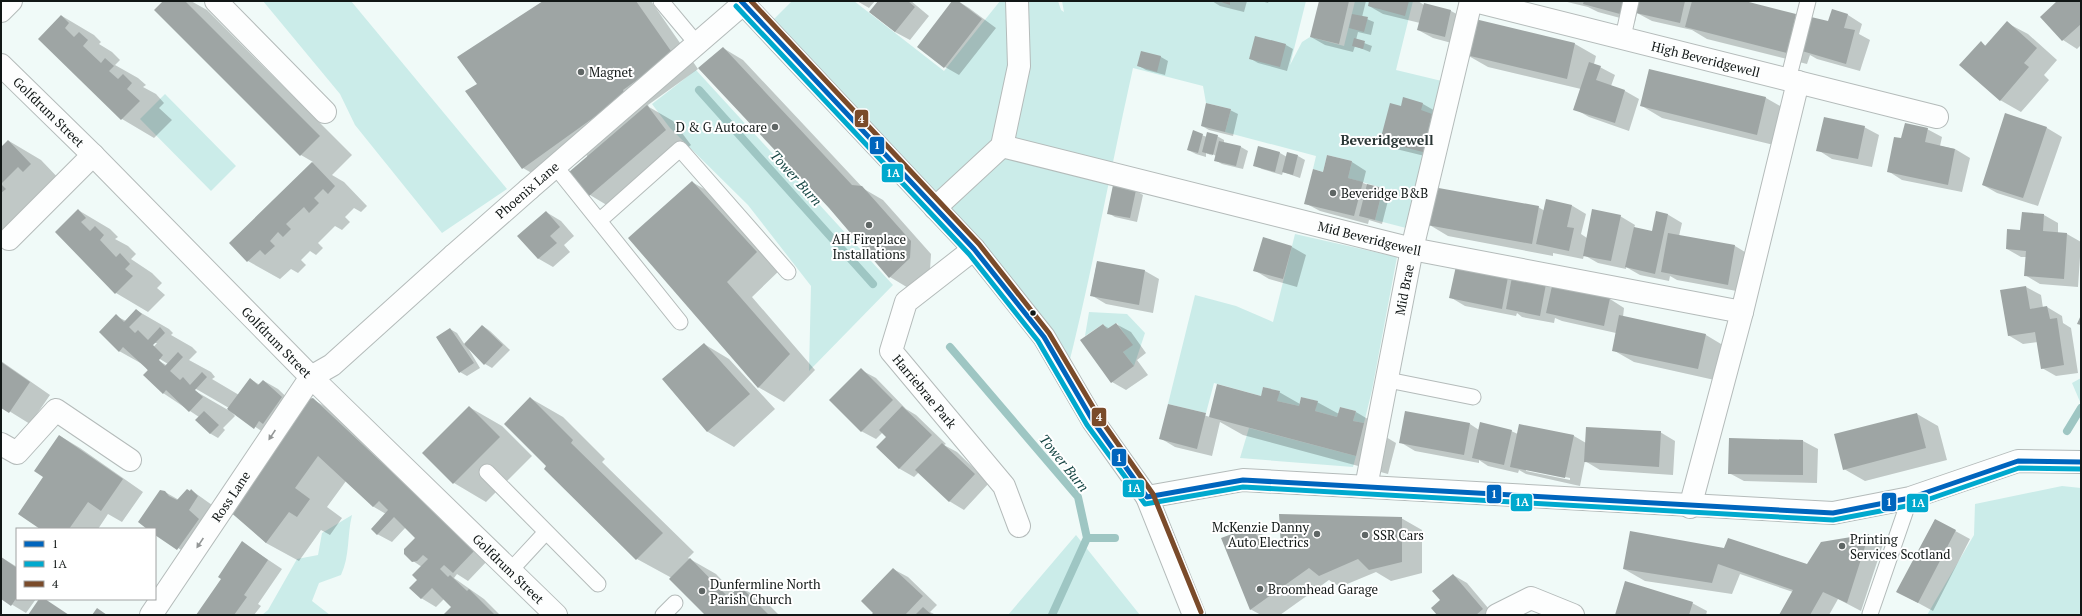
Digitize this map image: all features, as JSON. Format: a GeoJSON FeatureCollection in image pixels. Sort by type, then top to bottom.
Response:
{"type":"FeatureCollection","features":[{"type":"Feature","properties":{"kind":"street"},"geometry":{"type":"LineString","coordinates":[[1,11],[11,1]]}},
{"type":"Feature","properties":{"kind":"street"},"geometry":{"type":"LineString","coordinates":[[216,1],[325,112]]}},
{"type":"Feature","properties":{"kind":"street"},"geometry":{"type":"LineString","coordinates":[[935,208],[1002,146],[1019,66],[1017,1]]}},
{"type":"Feature","properties":{"kind":"street","name":"Mid Brae"},"geometry":{"type":"LineString","coordinates":[[1366,487],[1388,380],[1412,249],[1471,1]]}},
{"type":"Feature","properties":{"kind":"street","name":"High Beveridgewell"},"geometry":{"type":"LineString","coordinates":[[1476,1],[1937,117]]}},
{"type":"Feature","properties":{"kind":"street"},"geometry":{"type":"LineString","coordinates":[[742,2],[974,249],[1044,337],[1093,421],[1147,496],[1194,615]]}},
{"type":"Feature","properties":{"kind":"street","name":"Phoenix Lane"},"geometry":{"type":"LineString","coordinates":[[311,377],[332,365],[555,166],[697,44],[742,2]]}},
{"type":"Feature","properties":{"kind":"street","name":"Golfdrum Street"},"geometry":{"type":"LineString","coordinates":[[1,65],[93,155],[311,377],[556,615]]}},
{"type":"Feature","properties":{"kind":"street"},"geometry":{"type":"LineString","coordinates":[[1690,507],[1742,312],[1793,81]]}},
{"type":"Feature","properties":{"kind":"street","name":"Mid Beveridgewell"},"geometry":{"type":"LineString","coordinates":[[1002,146],[1412,249],[1742,312]]}},
{"type":"Feature","properties":{"kind":"street"},"geometry":{"type":"LineString","coordinates":[[9,239],[93,155]]}},
{"type":"Feature","properties":{"kind":"street","name":"Harriebrae Park"},"geometry":{"type":"LineString","coordinates":[[974,249],[906,302],[891,351],[1004,486],[1019,526]]}},
{"type":"Feature","properties":{"kind":"street","name":"Ross Lane"},"geometry":{"type":"LineString","coordinates":[[151,615],[311,377]]}},
{"type":"Feature","properties":{"kind":"street"},"geometry":{"type":"LineString","coordinates":[[1,444],[17,453],[56,410],[130,460]]}},
{"type":"Feature","properties":{"kind":"street"},"geometry":{"type":"LineString","coordinates":[[1147,496],[1242,480],[1690,507],[1833,514],[1910,498],[2018,461],[2081,462]]}},
{"type":"Feature","properties":{"kind":"street"},"geometry":{"type":"LineString","coordinates":[[1497,615],[1531,598],[1573,615]]}},
{"type":"Feature","properties":{"kind":"lane"},"geometry":{"type":"LineString","coordinates":[[661,1],[697,44]]}},
{"type":"Feature","properties":{"kind":"lane"},"geometry":{"type":"LineString","coordinates":[[1623,37],[1631,1]]}},
{"type":"Feature","properties":{"kind":"lane"},"geometry":{"type":"LineString","coordinates":[[1793,81],[1808,1]]}},
{"type":"Feature","properties":{"kind":"lane"},"geometry":{"type":"LineString","coordinates":[[599,221],[680,149],[788,272]]}},
{"type":"Feature","properties":{"kind":"lane"},"geometry":{"type":"LineString","coordinates":[[555,166],[680,322]]}},
{"type":"Feature","properties":{"kind":"lane"},"geometry":{"type":"LineString","coordinates":[[1388,380],[1473,397]]}},
{"type":"Feature","properties":{"kind":"lane"},"geometry":{"type":"LineString","coordinates":[[487,472],[598,584]]}},
{"type":"Feature","properties":{"kind":"lane"},"geometry":{"type":"LineString","coordinates":[[1870,614],[1910,498]]}},
{"type":"Feature","properties":{"kind":"lane"},"geometry":{"type":"LineString","coordinates":[[510,571],[546,532]]}},
{"type":"Feature","properties":{"kind":"lane"},"geometry":{"type":"LineString","coordinates":[[663,615],[675,603]]}},
{"type":"Feature","properties":{"kind":"shaded area"},"geometry":{"type":"Polygon","coordinates":[[[263,1],[351,1],[507,189],[442,233],[355,125],[340,94],[263,1]]]}},
{"type":"Feature","properties":{"kind":"shaded area"},"geometry":{"type":"Polygon","coordinates":[[[792,1],[854,1],[944,71],[1000,1],[1058,1],[1061,10],[1064,12],[1062,1],[1217,1],[1229,4],[1230,1],[1306,1],[1290,65],[1302,42],[1310,37],[1344,46],[1355,1],[1413,1],[1396,70],[1446,82],[1410,229],[1375,220],[1383,188],[1348,178],[1352,161],[1327,155],[1323,172],[1313,169],[1316,156],[1225,132],[1231,109],[1206,103],[1203,86],[1133,68],[1093,261],[1066,375],[1044,337],[766,27],[792,1]]]}},
{"type":"Feature","properties":{"kind":"shaded area"},"geometry":{"type":"Polygon","coordinates":[[[696,70],[893,285],[809,371],[811,286],[748,205],[670,128],[652,104],[696,70]]]}},
{"type":"Feature","properties":{"kind":"shaded area"},"geometry":{"type":"Polygon","coordinates":[[[165,94],[236,166],[211,191],[140,119],[165,94]]]}},
{"type":"Feature","properties":{"kind":"shaded area"},"geometry":{"type":"Polygon","coordinates":[[[1295,234],[1397,257],[1372,390],[1364,423],[1353,421],[1356,411],[1340,407],[1337,417],[1315,411],[1317,401],[1301,397],[1299,406],[1277,401],[1279,391],[1263,387],[1261,396],[1214,383],[1206,413],[1168,404],[1195,295],[1236,306],[1273,322],[1295,234]]]}},
{"type":"Feature","properties":{"kind":"shaded area"},"geometry":{"type":"Polygon","coordinates":[[[1089,312],[1127,314],[1145,333],[1134,366],[1123,352],[1132,345],[1117,323],[1107,329],[1103,324],[1085,336],[1089,312]]]}},
{"type":"Feature","properties":{"kind":"shaded area"},"geometry":{"type":"Polygon","coordinates":[[[2081,378],[2081,404],[2072,383],[2081,378]]]}},
{"type":"Feature","properties":{"kind":"shaded area"},"geometry":{"type":"Polygon","coordinates":[[[1249,428],[1356,456],[1353,467],[1240,458],[1249,428]]]}},
{"type":"Feature","properties":{"kind":"shaded area"},"geometry":{"type":"Polygon","coordinates":[[[2062,486],[2081,488],[2081,615],[1927,615],[1974,535],[1975,504],[2062,486]]]}},
{"type":"Feature","properties":{"kind":"shaded area"},"geometry":{"type":"Polygon","coordinates":[[[352,515],[346,560],[341,575],[319,583],[312,601],[330,615],[262,615],[268,610],[297,559],[318,555],[322,533],[352,515]]]}},
{"type":"Feature","properties":{"kind":"shaded area"},"geometry":{"type":"Polygon","coordinates":[[[1076,535],[1140,615],[1008,615],[1076,535]]]}},
{"type":"Feature","properties":{"kind":"building"},"geometry":{"type":"Polygon","coordinates":[[[163,1],[185,1],[320,136],[300,156],[154,10],[163,1]]]}},
{"type":"Feature","properties":{"kind":"building","name":"Magnet"},"geometry":{"type":"Polygon","coordinates":[[[543,1],[636,1],[673,54],[623,90],[625,95],[522,169],[465,91],[477,84],[457,57],[543,1]]]}},
{"type":"Feature","properties":{"kind":"building"},"geometry":{"type":"Polygon","coordinates":[[[878,1],[908,1],[915,7],[895,32],[869,12],[878,1]]]}},
{"type":"Feature","properties":{"kind":"building"},"geometry":{"type":"Polygon","coordinates":[[[952,1],[958,1],[982,19],[944,68],[917,47],[952,1]]]}},
{"type":"Feature","properties":{"kind":"building"},"geometry":{"type":"Polygon","coordinates":[[[1218,1],[1230,1],[1230,5],[1218,1]]]}},
{"type":"Feature","properties":{"kind":"building"},"geometry":{"type":"Polygon","coordinates":[[[1319,1],[1349,1],[1339,44],[1310,37],[1319,1]]]}},
{"type":"Feature","properties":{"kind":"building"},"geometry":{"type":"Polygon","coordinates":[[[1369,1],[1409,1],[1405,16],[1368,6],[1369,1]]]}},
{"type":"Feature","properties":{"kind":"building"},"geometry":{"type":"Polygon","coordinates":[[[1584,1],[1624,1],[1620,14],[1583,4],[1584,1]]]}},
{"type":"Feature","properties":{"kind":"building"},"geometry":{"type":"Polygon","coordinates":[[[1639,1],[1685,1],[1680,23],[1636,13],[1639,1]]]}},
{"type":"Feature","properties":{"kind":"building"},"geometry":{"type":"Polygon","coordinates":[[[1692,1],[1745,1],[1796,14],[1787,53],[1685,27],[1692,1]]]}},
{"type":"Feature","properties":{"kind":"building"},"geometry":{"type":"Polygon","coordinates":[[[2057,1],[2081,1],[2081,24],[2062,41],[2040,17],[2057,1]]]}},
{"type":"Feature","properties":{"kind":"building"},"geometry":{"type":"Polygon","coordinates":[[[1424,3],[1451,10],[1445,37],[1417,30],[1424,3]]]}},
{"type":"Feature","properties":{"kind":"building"},"geometry":{"type":"Polygon","coordinates":[[[1832,9],[1848,14],[1844,28],[1855,30],[1846,64],[1802,51],[1811,17],[1828,21],[1832,9]]]}},
{"type":"Feature","properties":{"kind":"building"},"geometry":{"type":"Polygon","coordinates":[[[1352,14],[1368,17],[1364,32],[1349,28],[1352,14]]]}},
{"type":"Feature","properties":{"kind":"building"},"geometry":{"type":"Polygon","coordinates":[[[61,15],[69,23],[65,28],[74,37],[79,32],[88,40],[83,46],[101,63],[105,58],[114,66],[109,71],[118,79],[123,74],[132,83],[127,89],[140,101],[121,120],[38,39],[61,15]]]}},
{"type":"Feature","properties":{"kind":"building"},"geometry":{"type":"Polygon","coordinates":[[[1475,19],[1575,43],[1567,79],[1466,55],[1475,19]]]}},
{"type":"Feature","properties":{"kind":"building"},"geometry":{"type":"Polygon","coordinates":[[[2007,21],[2037,48],[2024,63],[2029,67],[2000,101],[1959,65],[1981,41],[1985,46],[2007,21]]]}},
{"type":"Feature","properties":{"kind":"building"},"geometry":{"type":"Polygon","coordinates":[[[1255,36],[1286,44],[1280,67],[1249,59],[1255,36]]]}},
{"type":"Feature","properties":{"kind":"building"},"geometry":{"type":"Polygon","coordinates":[[[1354,38],[1365,41],[1363,49],[1352,46],[1354,38]]]}},
{"type":"Feature","properties":{"kind":"building","name":"D & G Autocare"},"geometry":{"type":"Polygon","coordinates":[[[723,47],[852,185],[862,186],[911,241],[910,258],[889,278],[829,208],[698,68],[723,47]]]}},
{"type":"Feature","properties":{"kind":"building"},"geometry":{"type":"Polygon","coordinates":[[[1141,51],[1161,56],[1157,72],[1137,66],[1141,51]]]}},
{"type":"Feature","properties":{"kind":"building"},"geometry":{"type":"Polygon","coordinates":[[[1589,62],[1601,66],[1596,80],[1625,90],[1615,123],[1573,110],[1589,62]]]}},
{"type":"Feature","properties":{"kind":"building"},"geometry":{"type":"Polygon","coordinates":[[[1649,69],[1766,97],[1757,135],[1640,106],[1649,69]]]}},
{"type":"Feature","properties":{"kind":"building"},"geometry":{"type":"Polygon","coordinates":[[[1403,97],[1423,103],[1421,110],[1432,114],[1423,152],[1380,141],[1390,103],[1401,106],[1403,97]]]}},
{"type":"Feature","properties":{"kind":"building"},"geometry":{"type":"Polygon","coordinates":[[[1206,103],[1231,109],[1225,132],[1201,126],[1206,103]]]}},
{"type":"Feature","properties":{"kind":"building"},"geometry":{"type":"Polygon","coordinates":[[[647,105],[666,130],[589,196],[569,172],[647,105]]]}},
{"type":"Feature","properties":{"kind":"building"},"geometry":{"type":"Polygon","coordinates":[[[2005,113],[2047,127],[2023,198],[1982,185],[2005,113]]]}},
{"type":"Feature","properties":{"kind":"building"},"geometry":{"type":"Polygon","coordinates":[[[1824,117],[1865,126],[1858,159],[1816,151],[1824,117]]]}},
{"type":"Feature","properties":{"kind":"building"},"geometry":{"type":"Polygon","coordinates":[[[1905,123],[1928,128],[1925,142],[1955,149],[1948,185],[1887,172],[1894,137],[1901,138],[1905,123]]]}},
{"type":"Feature","properties":{"kind":"building"},"geometry":{"type":"Polygon","coordinates":[[[1193,130],[1203,134],[1198,153],[1187,150],[1193,130]]]}},
{"type":"Feature","properties":{"kind":"building"},"geometry":{"type":"Polygon","coordinates":[[[1207,132],[1218,135],[1213,155],[1202,152],[1207,132]]]}},
{"type":"Feature","properties":{"kind":"building"},"geometry":{"type":"Polygon","coordinates":[[[8,140],[31,164],[23,172],[18,167],[1,184],[1,147],[8,140]]]}},
{"type":"Feature","properties":{"kind":"building"},"geometry":{"type":"Polygon","coordinates":[[[1219,141],[1241,146],[1236,166],[1214,161],[1219,141]]]}},
{"type":"Feature","properties":{"kind":"building"},"geometry":{"type":"Polygon","coordinates":[[[1258,146],[1280,152],[1275,172],[1253,166],[1258,146]]]}},
{"type":"Feature","properties":{"kind":"building"},"geometry":{"type":"Polygon","coordinates":[[[1287,152],[1298,155],[1293,175],[1282,172],[1287,152]]]}},
{"type":"Feature","properties":{"kind":"building","name":"Beveridge B&B"},"geometry":{"type":"Polygon","coordinates":[[[1327,155],[1352,161],[1348,178],[1363,182],[1354,216],[1304,204],[1313,169],[1323,172],[1327,155]]]}},
{"type":"Feature","properties":{"kind":"building"},"geometry":{"type":"Polygon","coordinates":[[[312,162],[335,186],[328,194],[323,189],[314,198],[319,203],[309,213],[304,207],[286,224],[291,229],[283,237],[278,232],[270,241],[275,246],[265,255],[260,250],[247,262],[229,243],[312,162]]]}},
{"type":"Feature","properties":{"kind":"building"},"geometry":{"type":"Polygon","coordinates":[[[692,181],[757,252],[727,282],[790,354],[758,388],[628,238],[692,181]]]}},
{"type":"Feature","properties":{"kind":"building"},"geometry":{"type":"Polygon","coordinates":[[[1,184],[6,189],[1,193],[1,184]]]}},
{"type":"Feature","properties":{"kind":"building"},"geometry":{"type":"Polygon","coordinates":[[[1367,184],[1383,188],[1375,220],[1359,216],[1367,184]]]}},
{"type":"Feature","properties":{"kind":"building"},"geometry":{"type":"Polygon","coordinates":[[[1113,185],[1136,190],[1130,218],[1107,214],[1113,185]]]}},
{"type":"Feature","properties":{"kind":"building"},"geometry":{"type":"Polygon","coordinates":[[[1433,187],[1539,206],[1532,244],[1427,225],[1433,187]]]}},
{"type":"Feature","properties":{"kind":"building"},"geometry":{"type":"Polygon","coordinates":[[[1546,199],[1572,205],[1567,227],[1574,228],[1569,251],[1536,244],[1546,199]]]}},
{"type":"Feature","properties":{"kind":"building"},"geometry":{"type":"Polygon","coordinates":[[[78,209],[86,218],[81,222],[90,231],[95,226],[104,235],[100,240],[116,257],[120,253],[130,264],[125,269],[133,276],[115,294],[55,232],[78,209]]]}},
{"type":"Feature","properties":{"kind":"building"},"geometry":{"type":"Polygon","coordinates":[[[1592,209],[1621,215],[1611,261],[1583,256],[1592,209]]]}},
{"type":"Feature","properties":{"kind":"building"},"geometry":{"type":"Polygon","coordinates":[[[546,211],[560,227],[550,236],[557,243],[538,259],[517,236],[546,211]]]}},
{"type":"Feature","properties":{"kind":"building"},"geometry":{"type":"Polygon","coordinates":[[[1656,211],[1668,214],[1655,274],[1625,267],[1634,227],[1652,231],[1656,211]]]}},
{"type":"Feature","properties":{"kind":"building"},"geometry":{"type":"Polygon","coordinates":[[[2022,212],[2044,214],[2043,231],[2067,233],[2064,279],[2024,276],[2026,251],[2006,249],[2007,229],[2020,230],[2022,212]]]}},
{"type":"Feature","properties":{"kind":"building"},"geometry":{"type":"Polygon","coordinates":[[[1668,233],[1735,245],[1728,285],[1661,272],[1668,233]]]}},
{"type":"Feature","properties":{"kind":"building"},"geometry":{"type":"Polygon","coordinates":[[[1263,237],[1292,246],[1283,279],[1253,271],[1263,237]]]}},
{"type":"Feature","properties":{"kind":"building"},"geometry":{"type":"Polygon","coordinates":[[[1097,261],[1145,270],[1139,305],[1090,296],[1097,261]]]}},
{"type":"Feature","properties":{"kind":"building"},"geometry":{"type":"Polygon","coordinates":[[[1456,266],[1508,277],[1502,309],[1449,298],[1456,266]]]}},
{"type":"Feature","properties":{"kind":"building"},"geometry":{"type":"Polygon","coordinates":[[[1512,277],[1546,284],[1540,316],[1506,309],[1512,277]]]}},
{"type":"Feature","properties":{"kind":"building"},"geometry":{"type":"Polygon","coordinates":[[[1552,286],[1610,298],[1604,326],[1546,313],[1552,286]]]}},
{"type":"Feature","properties":{"kind":"building"},"geometry":{"type":"Polygon","coordinates":[[[2026,286],[2030,309],[2047,306],[2050,319],[2057,318],[2064,365],[2041,369],[2035,332],[2008,336],[2000,290],[2026,286]]]}},
{"type":"Feature","properties":{"kind":"building"},"geometry":{"type":"Polygon","coordinates":[[[136,309],[142,314],[129,327],[135,333],[138,330],[148,340],[160,327],[165,333],[153,345],[163,355],[159,360],[165,366],[178,352],[183,357],[170,371],[180,380],[183,377],[190,385],[202,372],[207,377],[195,390],[203,397],[189,412],[166,390],[163,394],[143,375],[148,370],[123,347],[119,352],[99,332],[116,314],[124,322],[136,309]]]}},
{"type":"Feature","properties":{"kind":"building"},"geometry":{"type":"Polygon","coordinates":[[[1619,315],[1706,334],[1698,369],[1612,351],[1619,315]]]}},
{"type":"Feature","properties":{"kind":"building"},"geometry":{"type":"Polygon","coordinates":[[[2081,315],[2081,325],[2077,324],[2081,315]]]}},
{"type":"Feature","properties":{"kind":"building"},"geometry":{"type":"Polygon","coordinates":[[[1116,323],[1133,345],[1123,352],[1134,366],[1111,383],[1080,340],[1103,324],[1107,329],[1116,323]]]}},
{"type":"Feature","properties":{"kind":"building"},"geometry":{"type":"Polygon","coordinates":[[[482,325],[503,345],[484,365],[464,344],[482,325]]]}},
{"type":"Feature","properties":{"kind":"building"},"geometry":{"type":"Polygon","coordinates":[[[450,328],[474,363],[459,373],[436,337],[450,328]]]}},
{"type":"Feature","properties":{"kind":"building"},"geometry":{"type":"Polygon","coordinates":[[[704,343],[750,394],[707,432],[662,379],[704,343]]]}},
{"type":"Feature","properties":{"kind":"building"},"geometry":{"type":"Polygon","coordinates":[[[1,362],[30,382],[9,413],[1,408],[1,362]]]}},
{"type":"Feature","properties":{"kind":"building"},"geometry":{"type":"Polygon","coordinates":[[[861,368],[893,400],[861,432],[829,400],[861,368]]]}},
{"type":"Feature","properties":{"kind":"building"},"geometry":{"type":"Polygon","coordinates":[[[250,378],[258,385],[263,380],[282,397],[263,424],[259,421],[254,429],[227,409],[250,378]]]}},
{"type":"Feature","properties":{"kind":"building"},"geometry":{"type":"Polygon","coordinates":[[[1217,384],[1261,396],[1263,387],[1280,391],[1277,401],[1299,406],[1301,397],[1318,401],[1315,411],[1337,417],[1340,407],[1356,411],[1353,421],[1364,423],[1356,456],[1209,417],[1217,384]]]}},
{"type":"Feature","properties":{"kind":"building"},"geometry":{"type":"Polygon","coordinates":[[[530,397],[573,440],[571,443],[663,533],[636,560],[544,469],[546,466],[504,424],[530,397]]]}},
{"type":"Feature","properties":{"kind":"building"},"geometry":{"type":"Polygon","coordinates":[[[313,398],[475,550],[453,573],[444,565],[440,569],[448,577],[450,575],[467,591],[469,589],[495,615],[443,615],[451,607],[432,588],[421,599],[409,588],[417,580],[412,575],[428,559],[423,555],[417,561],[412,562],[404,554],[404,549],[415,538],[394,517],[377,535],[371,529],[388,510],[379,501],[373,507],[318,456],[295,488],[310,499],[297,517],[289,512],[266,543],[228,510],[304,400],[313,398]]]}},
{"type":"Feature","properties":{"kind":"building"},"geometry":{"type":"Polygon","coordinates":[[[1168,404],[1206,413],[1197,449],[1159,439],[1168,404]]]}},
{"type":"Feature","properties":{"kind":"building"},"geometry":{"type":"Polygon","coordinates":[[[469,406],[500,437],[453,484],[422,453],[469,406]]]}},
{"type":"Feature","properties":{"kind":"building"},"geometry":{"type":"Polygon","coordinates":[[[902,406],[932,435],[899,469],[876,447],[886,437],[879,430],[902,406]]]}},
{"type":"Feature","properties":{"kind":"building"},"geometry":{"type":"Polygon","coordinates":[[[204,411],[219,425],[210,434],[195,420],[204,411]]]}},
{"type":"Feature","properties":{"kind":"building"},"geometry":{"type":"Polygon","coordinates":[[[1405,411],[1470,423],[1464,455],[1399,443],[1405,411]]]}},
{"type":"Feature","properties":{"kind":"building"},"geometry":{"type":"Polygon","coordinates":[[[1917,413],[1926,448],[1843,470],[1834,434],[1917,413]]]}},
{"type":"Feature","properties":{"kind":"building"},"geometry":{"type":"Polygon","coordinates":[[[1480,422],[1512,430],[1504,465],[1472,458],[1480,422]]]}},
{"type":"Feature","properties":{"kind":"building"},"geometry":{"type":"Polygon","coordinates":[[[1519,424],[1574,435],[1565,478],[1510,467],[1519,424]]]}},
{"type":"Feature","properties":{"kind":"building"},"geometry":{"type":"Polygon","coordinates":[[[1586,427],[1661,431],[1659,467],[1584,462],[1586,427]]]}},
{"type":"Feature","properties":{"kind":"building"},"geometry":{"type":"Polygon","coordinates":[[[59,435],[123,479],[101,511],[88,502],[70,528],[39,528],[18,514],[43,477],[34,471],[59,435]]]}},
{"type":"Feature","properties":{"kind":"building"},"geometry":{"type":"Polygon","coordinates":[[[1729,438],[1803,440],[1803,475],[1728,474],[1729,438]]]}},
{"type":"Feature","properties":{"kind":"building"},"geometry":{"type":"Polygon","coordinates":[[[942,443],[975,474],[949,502],[915,470],[942,443]]]}},
{"type":"Feature","properties":{"kind":"building"},"geometry":{"type":"Polygon","coordinates":[[[187,489],[190,491],[191,489],[198,496],[189,510],[199,519],[177,550],[156,536],[156,528],[146,528],[138,522],[160,490],[165,491],[169,496],[177,500],[187,489]]]}},
{"type":"Feature","properties":{"kind":"building"},"geometry":{"type":"Polygon","coordinates":[[[1279,514],[1402,517],[1402,562],[1369,570],[1358,559],[1319,576],[1309,568],[1250,610],[1221,538],[1251,527],[1260,540],[1263,538],[1276,549],[1281,547],[1279,514]]]}},
{"type":"Feature","properties":{"kind":"building"},"geometry":{"type":"Polygon","coordinates":[[[1935,519],[1956,530],[1918,603],[1896,592],[1935,519]]]}},
{"type":"Feature","properties":{"kind":"building"},"geometry":{"type":"Polygon","coordinates":[[[1630,531],[1724,548],[1728,538],[1807,564],[1821,542],[1869,534],[1847,603],[1823,592],[1810,615],[1779,615],[1793,590],[1718,564],[1712,583],[1623,569],[1630,531]]]}},
{"type":"Feature","properties":{"kind":"building"},"geometry":{"type":"Polygon","coordinates":[[[242,541],[268,560],[244,595],[247,597],[234,615],[196,615],[221,579],[218,577],[242,541]]]}},
{"type":"Feature","properties":{"kind":"building"},"geometry":{"type":"Polygon","coordinates":[[[1,557],[16,567],[16,598],[11,606],[1,599],[1,557]]]}},
{"type":"Feature","properties":{"kind":"building","name":"Dunfermline North Parish Church"},"geometry":{"type":"Polygon","coordinates":[[[690,558],[728,597],[740,586],[769,615],[705,615],[669,579],[690,558]]]}},
{"type":"Feature","properties":{"kind":"building"},"geometry":{"type":"Polygon","coordinates":[[[893,568],[923,596],[905,615],[871,615],[873,613],[861,601],[893,568]]]}},
{"type":"Feature","properties":{"kind":"building"},"geometry":{"type":"Polygon","coordinates":[[[1453,574],[1483,609],[1476,615],[1437,615],[1431,608],[1440,600],[1432,591],[1453,574]]]}},
{"type":"Feature","properties":{"kind":"building"},"geometry":{"type":"Polygon","coordinates":[[[1625,581],[1693,602],[1689,615],[1615,615],[1625,581]]]}},
{"type":"Feature","properties":{"kind":"building"},"geometry":{"type":"Polygon","coordinates":[[[38,600],[46,600],[69,615],[28,615],[38,600]]]}},
{"type":"Feature","properties":{"kind":"building"},"geometry":{"type":"Polygon","coordinates":[[[923,607],[932,615],[915,615],[923,607]]]}},
{"type":"Feature","properties":{"kind":"building"},"geometry":{"type":"Polygon","coordinates":[[[97,608],[107,615],[92,615],[97,608]]]}},
{"type":"Feature","properties":{"kind":"waterway","name":"Tower Burn"},"geometry":{"type":"LineString","coordinates":[[699,90],[873,284]]}},
{"type":"Feature","properties":{"kind":"waterway","name":"Tower Burn"},"geometry":{"type":"LineString","coordinates":[[950,347],[1078,497],[1087,538],[1052,615]]}},
{"type":"Feature","properties":{"kind":"waterway"},"geometry":{"type":"LineString","coordinates":[[2067,431],[2081,408]]}},
{"type":"Feature","properties":{"kind":"waterway"},"geometry":{"type":"LineString","coordinates":[[1087,538],[1115,538]]}},
{"type":"Feature","properties":{"kind":"transit line","name":"1"},"geometry":{"type":"LineString","coordinates":[[741,1],[974,249],[1044,337],[1093,421],[1147,497],[1243,480],[1833,513],[1910,498],[2018,461],[2081,462]]}},
{"type":"Feature","properties":{"kind":"transit line","name":"4"},"geometry":{"type":"LineString","coordinates":[[751,1],[979,244],[1049,333],[1099,417],[1153,494],[1201,612]]}},
{"type":"Feature","properties":{"kind":"transit line","name":"1A"},"geometry":{"type":"LineString","coordinates":[[736,6],[969,254],[1038,341],[1087,425],[1145,504],[1243,487],[1833,520],[1912,505],[2019,468],[2081,469]]}},
{"type":"Feature","properties":{"kind":"place","name":"Magnet"},"geometry":{"type":"Point","coordinates":[581,72]}},
{"type":"Feature","properties":{"kind":"place","name":"D & G Autocare"},"geometry":{"type":"Point","coordinates":[775,127]}},
{"type":"Feature","properties":{"kind":"place","name":"Beveridge B&B"},"geometry":{"type":"Point","coordinates":[1333,193]}},
{"type":"Feature","properties":{"kind":"place","name":"AH Fireplace Installations"},"geometry":{"type":"Point","coordinates":[869,225]}},
{"type":"Feature","properties":{"kind":"place","name":"McKenzie Danny Auto Electrics"},"geometry":{"type":"Point","coordinates":[1317,534]}},
{"type":"Feature","properties":{"kind":"place","name":"SSR Cars"},"geometry":{"type":"Point","coordinates":[1365,535]}},
{"type":"Feature","properties":{"kind":"place","name":"Printing Services Scotland"},"geometry":{"type":"Point","coordinates":[1842,546]}},
{"type":"Feature","properties":{"kind":"place","name":"Broomhead Garage"},"geometry":{"type":"Point","coordinates":[1260,589]}},
{"type":"Feature","properties":{"kind":"place","name":"Dunfermline North Parish Church"},"geometry":{"type":"Point","coordinates":[702,591]}},
{"type":"Feature","properties":{"kind":"district","name":"Beveridgewell"},"geometry":{"type":"Point","coordinates":[1387,140]}}]}
